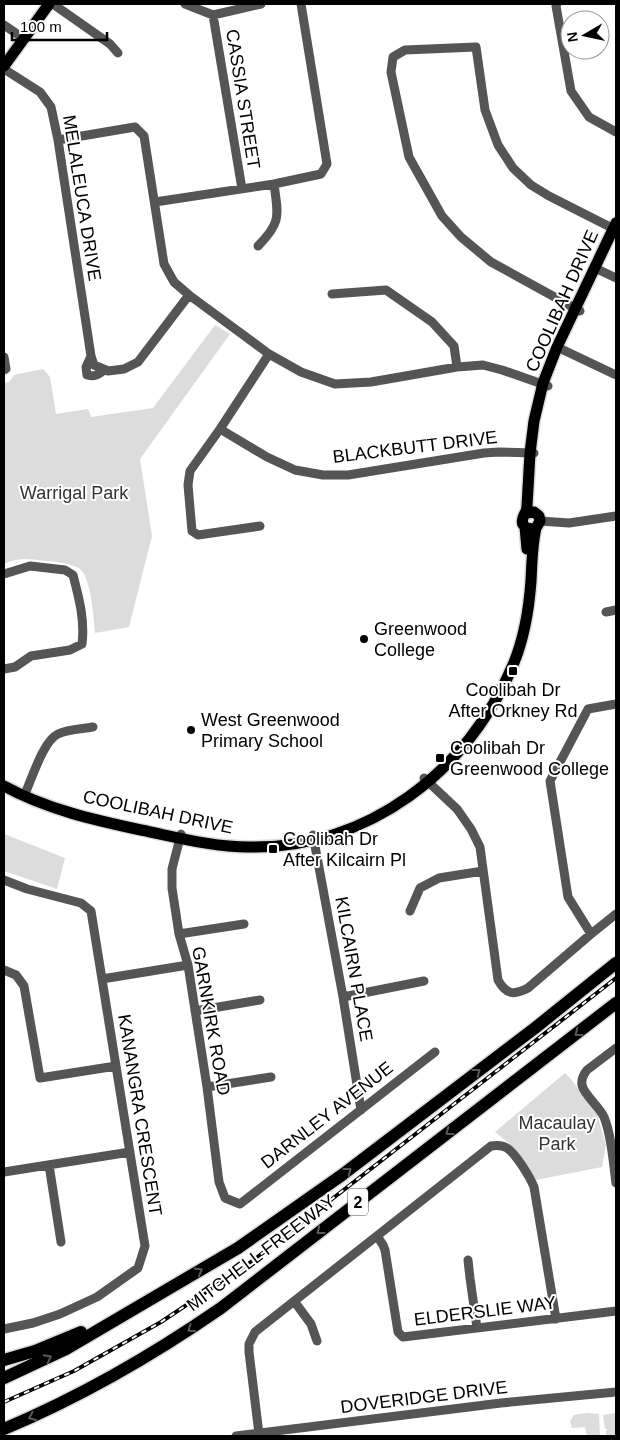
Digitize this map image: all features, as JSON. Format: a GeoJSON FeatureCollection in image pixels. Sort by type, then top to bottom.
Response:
{"type":"FeatureCollection","features":[{"type":"Feature","properties":{"kind":"highway","name":"MITCHELL FREEWAY"},"geometry":{"type":"LineString","coordinates":[[4,1378],[66,1349],[238,1248],[342,1175],[535,1028],[616,963]]}},
{"type":"Feature","properties":{"kind":"highway","name":"MITCHELL FREEWAY"},"geometry":{"type":"LineString","coordinates":[[4,1430],[40,1414],[152,1353],[220,1308],[616,1003]]}},
{"type":"Feature","properties":{"kind":"highway"},"geometry":{"type":"LineString","coordinates":[[4,1360],[35,1351],[74,1336],[141,1304]]}},
{"type":"Feature","properties":{"kind":"main road"},"geometry":{"type":"LineString","coordinates":[[4,67],[42,4]]}},
{"type":"Feature","properties":{"kind":"main road"},"geometry":{"type":"LineString","coordinates":[[4,56],[51,4]]}},
{"type":"Feature","properties":{"kind":"main road","name":"COOLIBAH DRIVE"},"geometry":{"type":"LineString","coordinates":[[4,786],[96,814],[180,836],[243,842],[314,838],[381,809],[426,780],[468,733],[488,701],[508,661],[515,642],[523,606],[533,520],[532,453],[534,421],[560,348],[616,230]]}},
{"type":"Feature","properties":{"kind":"main road","name":"COOLIBAH DRIVE"},"geometry":{"type":"LineString","coordinates":[[4,779],[26,793]]}},
{"type":"Feature","properties":{"kind":"street"},"geometry":{"type":"LineString","coordinates":[[51,4],[110,44],[118,53]]}},
{"type":"Feature","properties":{"kind":"street"},"geometry":{"type":"LineString","coordinates":[[185,4],[213,15],[261,4]]}},
{"type":"Feature","properties":{"kind":"street"},"geometry":{"type":"LineString","coordinates":[[155,202],[274,184],[321,174],[327,164],[301,4]]}},
{"type":"Feature","properties":{"kind":"street"},"geometry":{"type":"LineString","coordinates":[[557,4],[571,91],[589,117],[616,132]]}},
{"type":"Feature","properties":{"kind":"street","name":"CASSIA STREET"},"geometry":{"type":"LineString","coordinates":[[213,15],[242,189]]}},
{"type":"Feature","properties":{"kind":"street"},"geometry":{"type":"LineString","coordinates":[[4,25],[21,36]]}},
{"type":"Feature","properties":{"kind":"street"},"geometry":{"type":"LineString","coordinates":[[578,310],[491,262],[461,237],[442,216],[409,157],[391,72],[394,57],[405,50],[476,47],[485,110],[498,145],[513,168],[531,185],[549,196],[616,230]]}},
{"type":"Feature","properties":{"kind":"street","name":"MELALEUCA DRIVE"},"geometry":{"type":"LineString","coordinates":[[4,67],[40,92],[51,107],[94,365],[108,371],[124,368],[138,362],[189,295]]}},
{"type":"Feature","properties":{"kind":"street"},"geometry":{"type":"LineString","coordinates":[[58,140],[135,127],[144,136],[164,264],[174,282],[269,354],[301,372],[335,384],[371,382],[457,367],[483,365],[546,384]]}},
{"type":"Feature","properties":{"kind":"street"},"geometry":{"type":"LineString","coordinates":[[258,246],[271,233],[278,213],[274,184]]}},
{"type":"Feature","properties":{"kind":"street"},"geometry":{"type":"LineString","coordinates":[[598,269],[616,278]]}},
{"type":"Feature","properties":{"kind":"street"},"geometry":{"type":"LineString","coordinates":[[332,294],[386,290],[432,322],[454,346],[457,367]]}},
{"type":"Feature","properties":{"kind":"street"},"geometry":{"type":"LineString","coordinates":[[560,348],[616,375]]}},
{"type":"Feature","properties":{"kind":"street"},"geometry":{"type":"LineString","coordinates":[[260,526],[198,535],[192,531],[188,485],[190,471],[269,354]]}},
{"type":"Feature","properties":{"kind":"street"},"geometry":{"type":"LineString","coordinates":[[4,357],[6,368],[4,370]]}},
{"type":"Feature","properties":{"kind":"street","name":"BLACKBUTT DRIVE"},"geometry":{"type":"LineString","coordinates":[[220,429],[267,457],[295,470],[323,475],[348,476],[484,453],[532,453]]}},
{"type":"Feature","properties":{"kind":"street"},"geometry":{"type":"LineString","coordinates":[[533,520],[569,523],[616,516]]}},
{"type":"Feature","properties":{"kind":"street"},"geometry":{"type":"LineString","coordinates":[[4,574],[30,566],[65,570],[73,575],[80,603],[83,632],[82,644],[70,650],[31,656],[15,667],[4,669]]}},
{"type":"Feature","properties":{"kind":"street"},"geometry":{"type":"LineString","coordinates":[[606,612],[616,610]]}},
{"type":"Feature","properties":{"kind":"street"},"geometry":{"type":"LineString","coordinates":[[591,934],[568,897],[550,781],[588,708],[616,704]]}},
{"type":"Feature","properties":{"kind":"street"},"geometry":{"type":"LineString","coordinates":[[26,793],[46,746],[53,737],[64,731],[94,727]]}},
{"type":"Feature","properties":{"kind":"street"},"geometry":{"type":"LineString","coordinates":[[426,780],[457,809],[471,829],[480,847],[498,980],[503,989],[519,993],[528,988],[616,914]]}},
{"type":"Feature","properties":{"kind":"street","name":"GARNKIRK ROAD"},"geometry":{"type":"LineString","coordinates":[[180,836],[171,879],[179,934],[188,966],[207,1086],[219,1182],[225,1198],[240,1204]]}},
{"type":"Feature","properties":{"kind":"street","name":"KILCAIRN PLACE"},"geometry":{"type":"LineString","coordinates":[[314,838],[343,997],[361,1110]]}},
{"type":"Feature","properties":{"kind":"street"},"geometry":{"type":"LineString","coordinates":[[410,911],[420,888],[439,878],[483,870]]}},
{"type":"Feature","properties":{"kind":"street","name":"KANANGRA CRESCENT"},"geometry":{"type":"LineString","coordinates":[[4,880],[27,889],[81,903],[91,911],[145,1246],[138,1268],[97,1297],[60,1314],[33,1323],[4,1329]]}},
{"type":"Feature","properties":{"kind":"street"},"geometry":{"type":"LineString","coordinates":[[179,934],[244,924]]}},
{"type":"Feature","properties":{"kind":"street"},"geometry":{"type":"LineString","coordinates":[[102,979],[188,966]]}},
{"type":"Feature","properties":{"kind":"street"},"geometry":{"type":"LineString","coordinates":[[4,970],[16,975],[24,986],[40,1078],[116,1066]]}},
{"type":"Feature","properties":{"kind":"street"},"geometry":{"type":"LineString","coordinates":[[343,997],[424,981]]}},
{"type":"Feature","properties":{"kind":"street"},"geometry":{"type":"LineString","coordinates":[[195,1011],[260,1000]]}},
{"type":"Feature","properties":{"kind":"street"},"geometry":{"type":"LineString","coordinates":[[616,1048],[587,1070],[582,1080],[583,1088],[600,1110],[607,1126],[616,1183]]}},
{"type":"Feature","properties":{"kind":"street","name":"DARNLEY AVENUE"},"geometry":{"type":"LineString","coordinates":[[240,1204],[434,1052]]}},
{"type":"Feature","properties":{"kind":"street"},"geometry":{"type":"LineString","coordinates":[[207,1086],[271,1077]]}},
{"type":"Feature","properties":{"kind":"street"},"geometry":{"type":"LineString","coordinates":[[259,1434],[249,1352],[250,1340],[257,1329],[487,1148],[495,1145],[504,1146],[510,1151],[530,1176],[536,1192],[556,1319]]}},
{"type":"Feature","properties":{"kind":"street"},"geometry":{"type":"LineString","coordinates":[[4,1172],[130,1152]]}},
{"type":"Feature","properties":{"kind":"street"},"geometry":{"type":"LineString","coordinates":[[49,1165],[61,1242]]}},
{"type":"Feature","properties":{"kind":"street","name":"ELDERSLIE WAY"},"geometry":{"type":"LineString","coordinates":[[377,1236],[385,1250],[397,1329],[399,1334],[406,1337],[616,1312]]}},
{"type":"Feature","properties":{"kind":"street"},"geometry":{"type":"LineString","coordinates":[[468,1260],[477,1328]]}},
{"type":"Feature","properties":{"kind":"street"},"geometry":{"type":"LineString","coordinates":[[294,1301],[311,1324],[317,1341]]}},
{"type":"Feature","properties":{"kind":"street","name":"DOVERIDGE DRIVE"},"geometry":{"type":"LineString","coordinates":[[236,1436],[501,1403],[616,1392]]}},
{"type":"Feature","properties":{"kind":"green space","name":"Warrigal Park"},"geometry":{"type":"Polygon","coordinates":[[[215,325],[230,334],[140,459],[152,536],[129,627],[95,633],[89,589],[84,574],[80,569],[64,563],[29,559],[15,560],[4,564],[4,383],[9,382],[14,375],[43,369],[50,377],[56,414],[88,409],[91,417],[153,408],[215,325]]]}},
{"type":"Feature","properties":{"kind":"green space"},"geometry":{"type":"Polygon","coordinates":[[[4,834],[65,858],[57,889],[4,871],[4,834]]]}},
{"type":"Feature","properties":{"kind":"green space","name":"Macaulay Park"},"geometry":{"type":"Polygon","coordinates":[[[565,1073],[597,1114],[606,1145],[602,1167],[536,1180],[509,1143],[495,1132],[565,1073]]]}},
{"type":"Feature","properties":{"kind":"green space"},"geometry":{"type":"Polygon","coordinates":[[[616,1413],[616,1436],[606,1436],[608,1429],[605,1429],[603,1415],[616,1413]]]}},
{"type":"Feature","properties":{"kind":"green space"},"geometry":{"type":"Polygon","coordinates":[[[599,1414],[600,1436],[587,1436],[585,1427],[572,1428],[570,1421],[574,1415],[599,1414]]]}},
{"type":"Feature","properties":{"kind":"railway"},"geometry":{"type":"LineString","coordinates":[[4,1402],[74,1371],[161,1322],[251,1262],[616,978]]}},
{"type":"Feature","properties":{"kind":"place","name":"Greenwood College"},"geometry":{"type":"Point","coordinates":[364,639]}},
{"type":"Feature","properties":{"kind":"place","name":"Coolibah Dr After Orkney Rd"},"geometry":{"type":"Point","coordinates":[513,671]}},
{"type":"Feature","properties":{"kind":"place","name":"West Greenwood Primary School"},"geometry":{"type":"Point","coordinates":[191,730]}},
{"type":"Feature","properties":{"kind":"place","name":"Coolibah Dr Greenwood College"},"geometry":{"type":"Point","coordinates":[440,758]}},
{"type":"Feature","properties":{"kind":"place","name":"Coolibah Dr After Kilcairn Pl"},"geometry":{"type":"Point","coordinates":[273,849]}}]}
